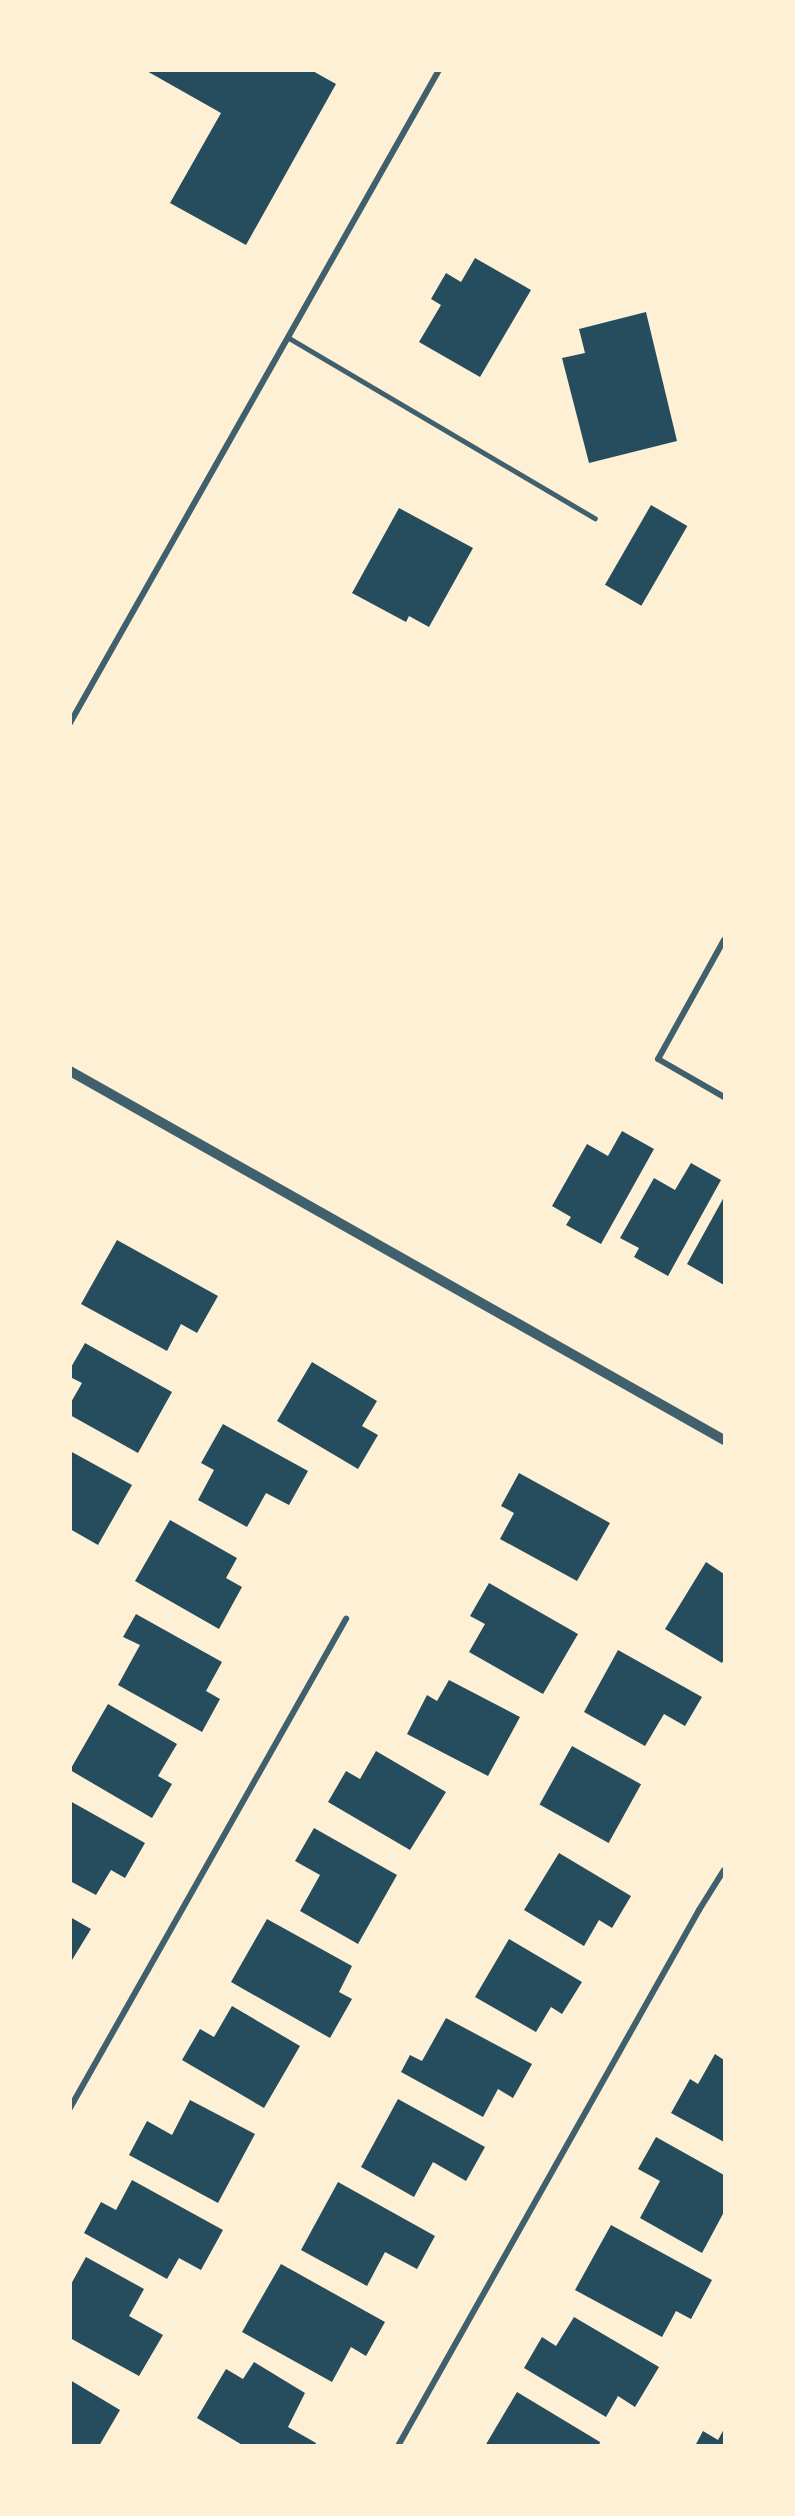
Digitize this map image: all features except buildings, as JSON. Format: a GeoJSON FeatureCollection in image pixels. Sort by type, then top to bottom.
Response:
{"type":"FeatureCollection","features":[{"type":"Feature","properties":{"kind":"street"},"geometry":{"type":"LineString","coordinates":[[70,723],[439,70]]}},
{"type":"Feature","properties":{"kind":"street"},"geometry":{"type":"LineString","coordinates":[[724,940],[658,1059],[724,1097]]}},
{"type":"Feature","properties":{"kind":"street"},"geometry":{"type":"LineString","coordinates":[[70,1071],[724,1440]]}},
{"type":"Feature","properties":{"kind":"street"},"geometry":{"type":"LineString","coordinates":[[70,2108],[345,1619]]}},
{"type":"Feature","properties":{"kind":"street"},"geometry":{"type":"LineString","coordinates":[[398,2445],[699,1910],[724,1870]]}},
{"type":"Feature","properties":{"kind":"lane"},"geometry":{"type":"LineString","coordinates":[[289,338],[595,518]]}}]}
